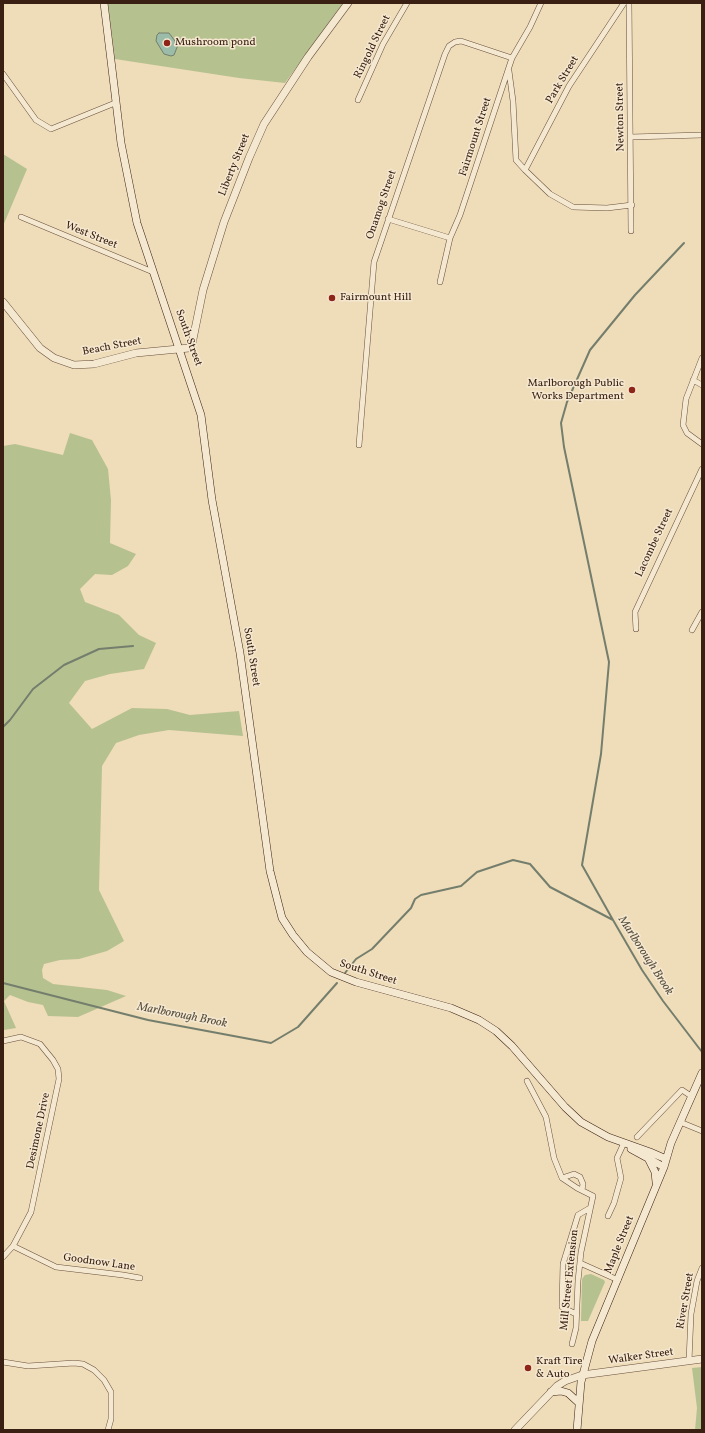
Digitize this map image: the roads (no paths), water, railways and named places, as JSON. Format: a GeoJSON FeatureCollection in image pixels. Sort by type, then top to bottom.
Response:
{"type":"FeatureCollection","features":[{"type":"Feature","properties":{"kind":"main road","name":"South Street"},"geometry":{"type":"LineString","coordinates":[[104,3],[115,103],[122,150],[137,223],[197,398],[205,433],[205,452],[211,496],[240,653],[270,871],[282,918],[293,935],[307,952],[331,972],[364,984],[451,1008],[488,1025],[516,1050],[571,1113],[587,1126],[664,1167]]}},
{"type":"Feature","properties":{"kind":"main road","name":"Liberty Street"},"geometry":{"type":"LineString","coordinates":[[180,348],[189,348],[192,344],[204,290],[224,222],[264,124],[308,57],[348,3]]}},
{"type":"Feature","properties":{"kind":"main road","name":"Beach Street"},"geometry":{"type":"LineString","coordinates":[[3,302],[40,348],[54,358],[74,365],[89,365],[136,353],[180,348]]}},
{"type":"Feature","properties":{"kind":"main road","name":"Maple Street"},"geometry":{"type":"LineString","coordinates":[[577,1430],[582,1375],[592,1341],[664,1167],[671,1143],[702,1073]]}},
{"type":"Feature","properties":{"kind":"main road","name":"South Street"},"geometry":{"type":"LineString","coordinates":[[612,1139],[652,1152],[666,1159]]}},
{"type":"Feature","properties":{"kind":"main road"},"geometry":{"type":"LineString","coordinates":[[652,1152],[666,1149],[671,1143]]}},
{"type":"Feature","properties":{"kind":"main road"},"geometry":{"type":"LineString","coordinates":[[649,1160],[655,1172],[657,1184]]}},
{"type":"Feature","properties":{"kind":"main road","name":"Walker Street"},"geometry":{"type":"LineString","coordinates":[[515,1430],[551,1392],[565,1381],[582,1375],[702,1359]]}},
{"type":"Feature","properties":{"kind":"main road"},"geometry":{"type":"LineString","coordinates":[[551,1392],[561,1391],[568,1393],[579,1403]]}},
{"type":"Feature","properties":{"kind":"street","name":"Ringold Street"},"geometry":{"type":"LineString","coordinates":[[358,100],[383,44],[406,3]]}},
{"type":"Feature","properties":{"kind":"street","name":"Fairmount Street"},"geometry":{"type":"LineString","coordinates":[[440,282],[450,238],[460,215],[508,69],[512,58],[530,27],[541,3]]}},
{"type":"Feature","properties":{"kind":"street","name":"Park Street"},"geometry":{"type":"LineString","coordinates":[[525,170],[569,86],[624,3]]}},
{"type":"Feature","properties":{"kind":"street","name":"Newton Street"},"geometry":{"type":"LineString","coordinates":[[629,3],[632,205],[631,231]]}},
{"type":"Feature","properties":{"kind":"street","name":"Onamog Street"},"geometry":{"type":"LineString","coordinates":[[359,445],[374,262],[441,64],[449,46],[455,42],[467,42],[512,58]]}},
{"type":"Feature","properties":{"kind":"street"},"geometry":{"type":"LineString","coordinates":[[508,69],[513,100],[516,160],[525,170],[550,194],[573,207],[607,208],[632,205]]}},
{"type":"Feature","properties":{"kind":"street"},"geometry":{"type":"LineString","coordinates":[[3,74],[36,120],[50,129],[115,103]]}},
{"type":"Feature","properties":{"kind":"street"},"geometry":{"type":"LineString","coordinates":[[631,137],[702,135]]}},
{"type":"Feature","properties":{"kind":"street","name":"West Street"},"geometry":{"type":"LineString","coordinates":[[22,217],[153,272]]}},
{"type":"Feature","properties":{"kind":"street"},"geometry":{"type":"LineString","coordinates":[[388,219],[450,238]]}},
{"type":"Feature","properties":{"kind":"street"},"geometry":{"type":"LineString","coordinates":[[702,358],[686,399],[683,425],[686,434],[702,444]]}},
{"type":"Feature","properties":{"kind":"street"},"geometry":{"type":"LineString","coordinates":[[693,380],[702,384]]}},
{"type":"Feature","properties":{"kind":"street","name":"Lacombe Street"},"geometry":{"type":"LineString","coordinates":[[636,629],[635,612],[702,469]]}},
{"type":"Feature","properties":{"kind":"street"},"geometry":{"type":"LineString","coordinates":[[692,630],[702,612]]}},
{"type":"Feature","properties":{"kind":"street","name":"Desimone Drive"},"geometry":{"type":"LineString","coordinates":[[3,1041],[22,1037],[40,1044],[53,1060],[58,1069],[59,1078],[31,1212],[13,1246],[3,1257]]}},
{"type":"Feature","properties":{"kind":"street"},"geometry":{"type":"LineString","coordinates":[[527,1081],[546,1117],[554,1158],[562,1178],[582,1190],[583,1184],[580,1177],[574,1174],[562,1178]]}},
{"type":"Feature","properties":{"kind":"street"},"geometry":{"type":"LineString","coordinates":[[637,1137],[682,1090],[691,1096]]}},
{"type":"Feature","properties":{"kind":"street"},"geometry":{"type":"LineString","coordinates":[[680,1122],[702,1131]]}},
{"type":"Feature","properties":{"kind":"street"},"geometry":{"type":"LineString","coordinates":[[608,1216],[614,1203],[620,1178],[617,1158],[624,1145]]}},
{"type":"Feature","properties":{"kind":"street","name":"Mill Street Extension"},"geometry":{"type":"LineString","coordinates":[[572,1344],[576,1328],[580,1263],[593,1196],[582,1190]]}},
{"type":"Feature","properties":{"kind":"street"},"geometry":{"type":"LineString","coordinates":[[576,1314],[562,1307],[563,1264],[578,1215],[590,1208]]}},
{"type":"Feature","properties":{"kind":"street","name":"Goodnow Lane"},"geometry":{"type":"LineString","coordinates":[[13,1246],[56,1267],[140,1278]]}},
{"type":"Feature","properties":{"kind":"street"},"geometry":{"type":"LineString","coordinates":[[580,1263],[618,1280]]}},
{"type":"Feature","properties":{"kind":"street","name":"River Street"},"geometry":{"type":"LineString","coordinates":[[689,1361],[692,1314],[697,1281],[702,1268]]}},
{"type":"Feature","properties":{"kind":"street"},"geometry":{"type":"LineString","coordinates":[[3,1362],[28,1366],[74,1363],[83,1364],[94,1370],[104,1380],[111,1392],[112,1411],[108,1430]]}},
{"type":"Feature","properties":{"kind":"waterway"},"geometry":{"type":"LineString","coordinates":[[613,920],[582,865],[601,754],[609,662],[564,447],[561,423],[567,402],[590,350],[635,295],[684,243]]}},
{"type":"Feature","properties":{"kind":"waterway"},"geometry":{"type":"LineString","coordinates":[[3,727],[33,689],[64,665],[99,649],[133,646]]}},
{"type":"Feature","properties":{"kind":"waterway","name":"Marlborough Brook"},"geometry":{"type":"LineString","coordinates":[[345,973],[356,959],[372,949],[411,908],[415,899],[421,895],[461,886],[477,872],[513,860],[530,864],[550,887],[613,920],[642,970],[663,1001],[702,1052]]}},
{"type":"Feature","properties":{"kind":"waterway","name":"Marlborough Brook"},"geometry":{"type":"LineString","coordinates":[[3,983],[148,1020],[271,1043],[298,1027],[337,983]]}},
{"type":"Feature","properties":{"kind":"place","name":"Mushroom pond"},"geometry":{"type":"Point","coordinates":[167,43]}},
{"type":"Feature","properties":{"kind":"place","name":"Fairmount Hill"},"geometry":{"type":"Point","coordinates":[332,298]}},
{"type":"Feature","properties":{"kind":"place","name":"Marlborough Public Works Department"},"geometry":{"type":"Point","coordinates":[632,390]}},
{"type":"Feature","properties":{"kind":"place","name":"Kraft Tire & Auto"},"geometry":{"type":"Point","coordinates":[528,1368]}}]}
